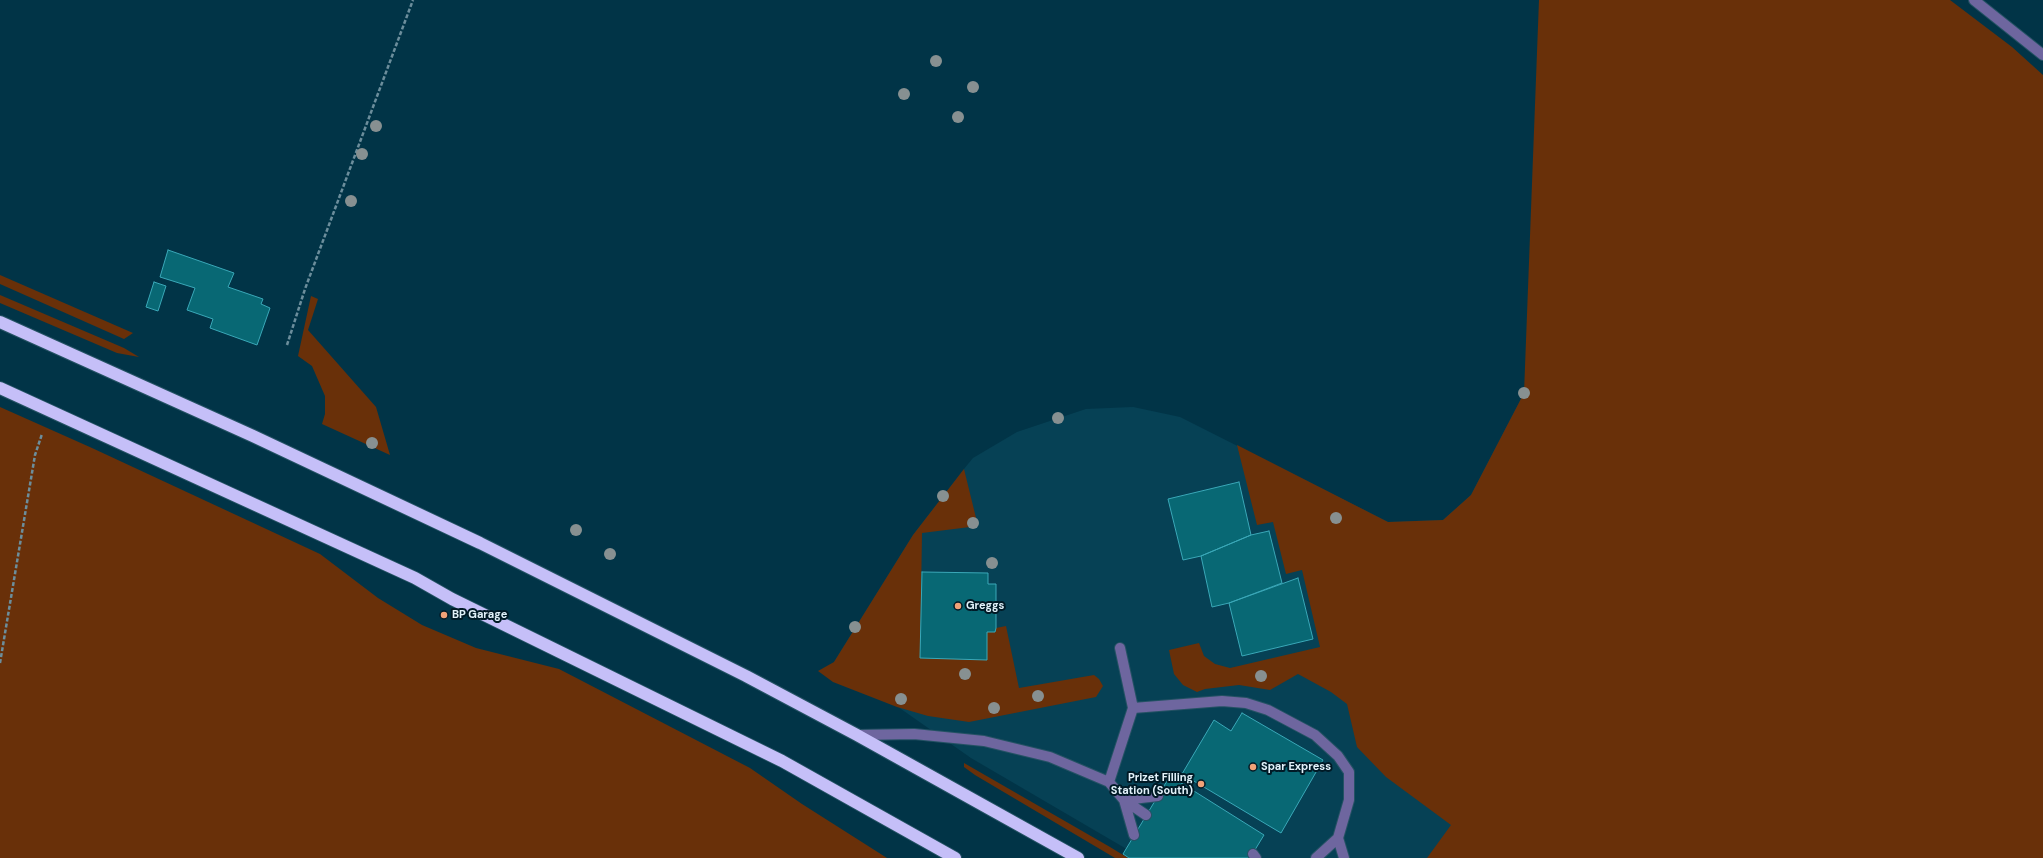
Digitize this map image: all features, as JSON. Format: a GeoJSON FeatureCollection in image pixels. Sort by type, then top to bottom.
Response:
{"type":"FeatureCollection","features":[{"type":"Feature","properties":{"kind":"highway"},"geometry":{"type":"LineString","coordinates":[[0,322],[253,436],[480,543],[746,676],[858,735],[1078,858]]}},
{"type":"Feature","properties":{"kind":"highway"},"geometry":{"type":"LineString","coordinates":[[0,388],[415,578],[459,602],[782,761],[955,858]]}},
{"type":"Feature","properties":{"kind":"street"},"geometry":{"type":"LineString","coordinates":[[1974,0],[2043,55]]}},
{"type":"Feature","properties":{"kind":"street"},"geometry":{"type":"LineString","coordinates":[[1109,782],[1133,708],[1120,648]]}},
{"type":"Feature","properties":{"kind":"street"},"geometry":{"type":"LineString","coordinates":[[1133,708],[1222,701],[1246,703],[1268,710],[1315,735],[1338,756],[1349,772],[1349,800],[1338,838],[1316,858]]}},
{"type":"Feature","properties":{"kind":"street"},"geometry":{"type":"LineString","coordinates":[[858,735],[914,734],[984,741],[1050,757],[1109,782],[1124,800],[1146,815]]}},
{"type":"Feature","properties":{"kind":"street"},"geometry":{"type":"LineString","coordinates":[[1124,800],[1158,796]]}},
{"type":"Feature","properties":{"kind":"street"},"geometry":{"type":"LineString","coordinates":[[1124,800],[1134,835]]}},
{"type":"Feature","properties":{"kind":"street"},"geometry":{"type":"LineString","coordinates":[[1338,838],[1344,858]]}},
{"type":"Feature","properties":{"kind":"path"},"geometry":{"type":"LineString","coordinates":[[287,345],[305,289],[413,0]]}},
{"type":"Feature","properties":{"kind":"path"},"geometry":{"type":"LineString","coordinates":[[0,663],[35,455],[44,427]]}},
{"type":"Feature","properties":{"kind":"shaded area"},"geometry":{"type":"Polygon","coordinates":[[[1539,0],[1950,0],[2012,47],[2043,75],[2043,858],[1427,858],[1451,825],[1386,777],[1357,747],[1347,704],[1331,692],[1298,674],[1270,690],[1239,685],[1205,689],[1197,692],[1183,685],[1174,674],[1169,650],[1199,643],[1204,656],[1215,664],[1230,668],[1320,647],[1302,570],[1286,574],[1273,522],[1257,525],[1237,445],[1388,522],[1443,520],[1471,495],[1524,393],[1539,0]]]}},
{"type":"Feature","properties":{"kind":"shaded area"},"geometry":{"type":"Polygon","coordinates":[[[0,275],[133,333],[124,339],[0,284],[0,275]]]}},
{"type":"Feature","properties":{"kind":"shaded area"},"geometry":{"type":"Polygon","coordinates":[[[0,295],[124,348],[139,357],[117,353],[0,303],[0,295]]]}},
{"type":"Feature","properties":{"kind":"shaded area"},"geometry":{"type":"Polygon","coordinates":[[[311,296],[318,299],[308,330],[376,407],[390,455],[322,424],[325,414],[325,396],[312,366],[298,356],[311,296]]]}},
{"type":"Feature","properties":{"kind":"shaded area"},"geometry":{"type":"Polygon","coordinates":[[[1524,393],[1468,858],[1142,858],[971,758],[834,662],[913,535],[964,469],[973,458],[1017,432],[1086,409],[1133,407],[1180,417],[1388,522],[1443,520],[1471,495],[1524,393]]]}},
{"type":"Feature","properties":{"kind":"shaded area"},"geometry":{"type":"Polygon","coordinates":[[[0,407],[320,554],[378,598],[422,625],[476,648],[559,669],[750,768],[802,804],[887,858],[0,858],[0,407]]]}},
{"type":"Feature","properties":{"kind":"shaded area"},"geometry":{"type":"Polygon","coordinates":[[[964,469],[978,526],[922,533],[920,658],[986,660],[987,632],[995,632],[996,628],[1006,626],[1019,688],[1094,675],[1099,679],[1103,686],[1096,697],[969,722],[928,716],[897,707],[833,682],[818,671],[834,662],[913,535],[964,469]]]}},
{"type":"Feature","properties":{"kind":"shaded area"},"geometry":{"type":"Polygon","coordinates":[[[964,763],[1128,858],[1115,858],[975,775],[964,767],[964,763]]]}},
{"type":"Feature","properties":{"kind":"building"},"geometry":{"type":"Polygon","coordinates":[[[168,250],[234,273],[228,287],[263,299],[261,304],[270,308],[257,345],[210,328],[213,319],[187,310],[195,288],[160,277],[168,250]]]}},
{"type":"Feature","properties":{"kind":"building"},"geometry":{"type":"Polygon","coordinates":[[[154,282],[166,286],[158,311],[146,307],[154,282]]]}},
{"type":"Feature","properties":{"kind":"building"},"geometry":{"type":"Polygon","coordinates":[[[1239,482],[1251,535],[1201,556],[1183,560],[1168,499],[1239,482]]]}},
{"type":"Feature","properties":{"kind":"building"},"geometry":{"type":"Polygon","coordinates":[[[1269,531],[1282,583],[1229,603],[1212,607],[1201,556],[1251,535],[1269,531]]]}},
{"type":"Feature","properties":{"kind":"building","name":"Greggs"},"geometry":{"type":"Polygon","coordinates":[[[922,572],[988,573],[988,584],[996,584],[996,628],[995,632],[987,632],[987,660],[920,658],[922,572]]]}},
{"type":"Feature","properties":{"kind":"building"},"geometry":{"type":"Polygon","coordinates":[[[1298,578],[1313,639],[1242,656],[1229,603],[1298,578]]]}},
{"type":"Feature","properties":{"kind":"building","name":"Spar Express"},"geometry":{"type":"Polygon","coordinates":[[[1242,713],[1323,760],[1281,833],[1182,774],[1214,720],[1231,731],[1242,713]]]}},
{"type":"Feature","properties":{"kind":"building"},"geometry":{"type":"Polygon","coordinates":[[[1170,776],[1264,835],[1250,858],[1129,858],[1123,854],[1170,776]]]}},
{"type":"Feature","properties":{"kind":"place","name":"Greggs"},"geometry":{"type":"Point","coordinates":[958,606]}},
{"type":"Feature","properties":{"kind":"place","name":"BP Garage"},"geometry":{"type":"Point","coordinates":[444,615]}},
{"type":"Feature","properties":{"kind":"place","name":"Spar Express"},"geometry":{"type":"Point","coordinates":[1253,767]}},
{"type":"Feature","properties":{"kind":"place","name":"Prizet Filling Station (South)"},"geometry":{"type":"Point","coordinates":[1201,784]}}]}
